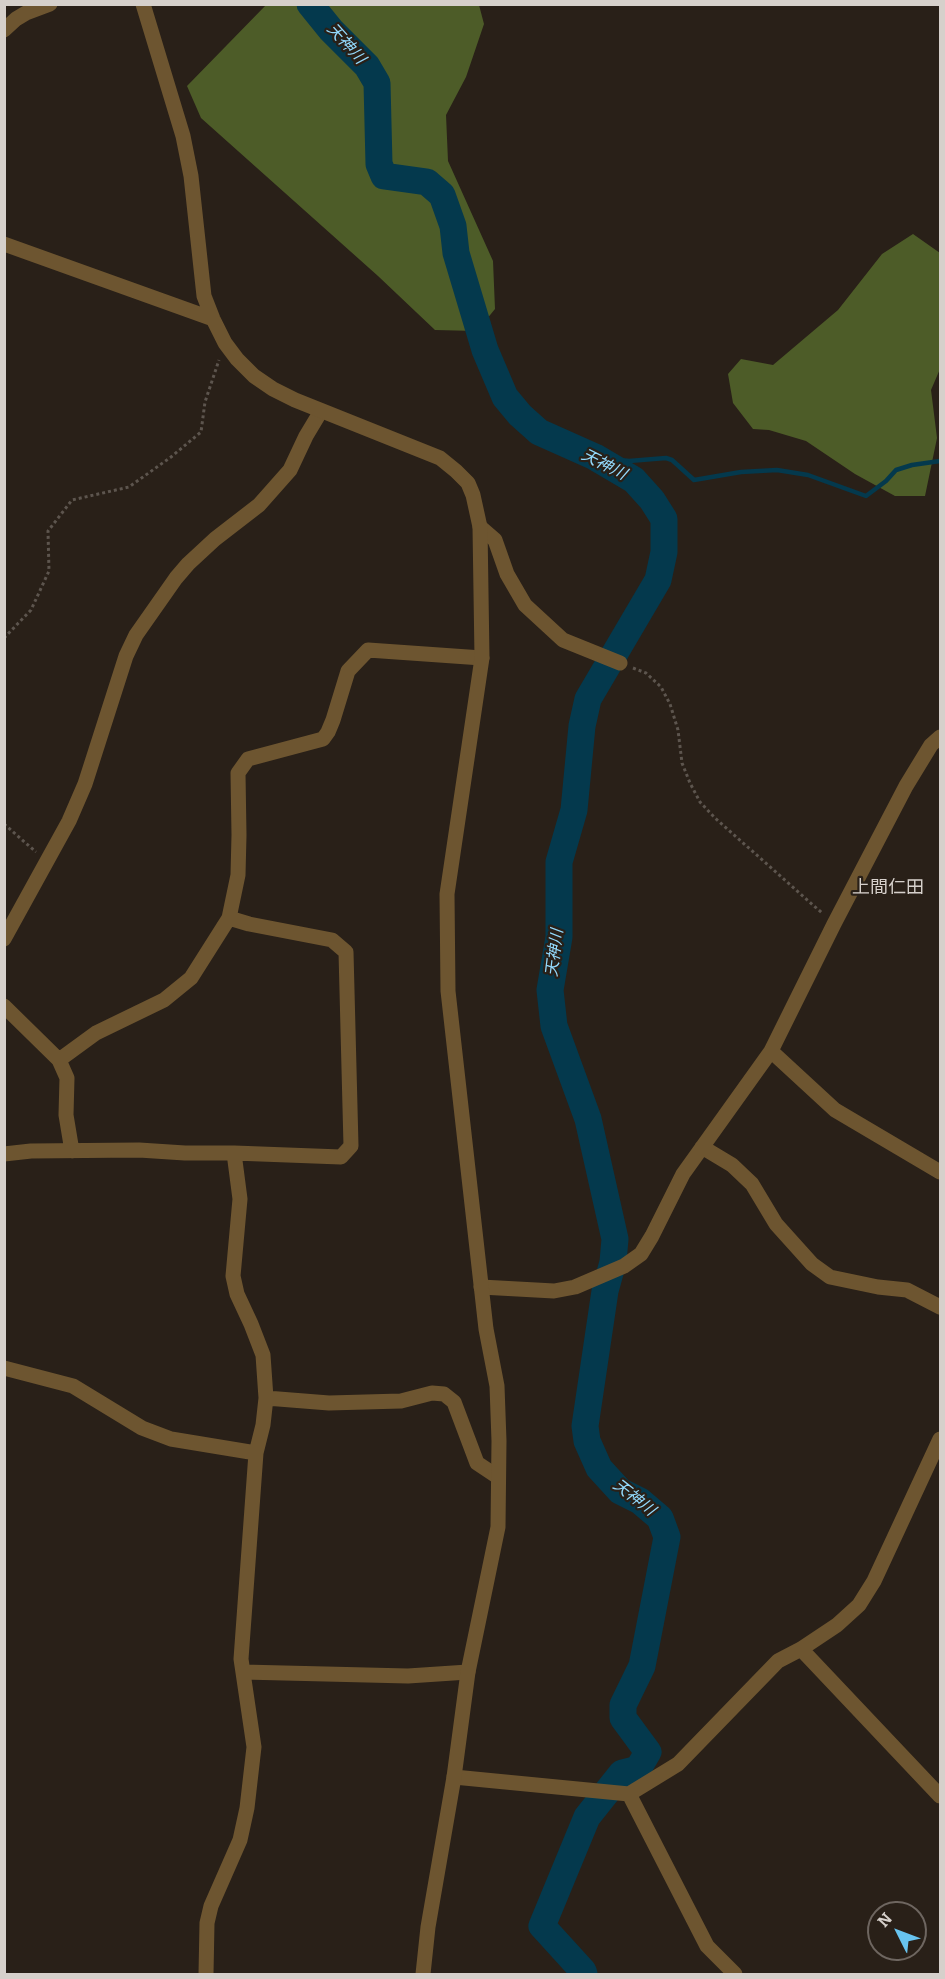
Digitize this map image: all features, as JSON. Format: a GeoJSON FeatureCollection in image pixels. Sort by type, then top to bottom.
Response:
{"type":"FeatureCollection","features":[{"type":"Feature","properties":{"kind":"street"},"geometry":{"type":"LineString","coordinates":[[4,30],[26,13],[50,4]]}},
{"type":"Feature","properties":{"kind":"street"},"geometry":{"type":"LineString","coordinates":[[143,4],[183,136],[198,223],[204,296],[225,342],[237,359],[254,376],[295,400],[440,458],[468,483],[480,527],[482,658],[447,894],[448,991],[486,1329],[497,1386],[498,1527],[468,1672],[454,1777],[428,1927],[423,1974]]}},
{"type":"Feature","properties":{"kind":"street"},"geometry":{"type":"LineString","coordinates":[[4,244],[213,319]]}},
{"type":"Feature","properties":{"kind":"street"},"geometry":{"type":"LineString","coordinates":[[4,939],[69,821],[85,784],[126,656],[136,635],[188,564],[215,538],[259,505],[290,470],[321,411]]}},
{"type":"Feature","properties":{"kind":"street"},"geometry":{"type":"LineString","coordinates":[[480,527],[495,540],[507,574],[525,604],[563,640],[620,663]]}},
{"type":"Feature","properties":{"kind":"street"},"geometry":{"type":"LineString","coordinates":[[59,1060],[96,1033],[164,1000],[191,978],[229,918],[238,875],[238,773],[248,759],[323,739],[333,720],[348,671],[368,650],[482,658]]}},
{"type":"Feature","properties":{"kind":"street"},"geometry":{"type":"LineString","coordinates":[[482,1287],[554,1291],[575,1287],[624,1266],[640,1254],[652,1236],[683,1174],[771,1051],[906,786],[932,745],[940,737]]}},
{"type":"Feature","properties":{"kind":"street"},"geometry":{"type":"LineString","coordinates":[[4,1154],[31,1151],[140,1150],[341,1157],[351,1146],[346,952],[332,940],[229,918]]}},
{"type":"Feature","properties":{"kind":"street"},"geometry":{"type":"LineString","coordinates":[[4,1006],[59,1060],[68,1078],[66,1115],[72,1151]]}},
{"type":"Feature","properties":{"kind":"street"},"geometry":{"type":"LineString","coordinates":[[771,1051],[835,1110],[940,1172]]}},
{"type":"Feature","properties":{"kind":"street"},"geometry":{"type":"LineString","coordinates":[[702,1147],[732,1165],[752,1184],[776,1224],[813,1264],[830,1277],[878,1287],[907,1290],[940,1307]]}},
{"type":"Feature","properties":{"kind":"street"},"geometry":{"type":"LineString","coordinates":[[206,1974],[207,1923],[211,1905],[240,1840],[247,1808],[254,1747],[241,1659],[256,1453],[263,1425],[266,1398],[263,1355],[237,1294],[233,1276],[240,1199],[234,1153]]}},
{"type":"Feature","properties":{"kind":"street"},"geometry":{"type":"LineString","coordinates":[[4,1368],[73,1386],[142,1428],[171,1439],[256,1453]]}},
{"type":"Feature","properties":{"kind":"street"},"geometry":{"type":"LineString","coordinates":[[266,1398],[329,1403],[402,1401],[432,1393],[444,1394],[454,1402],[477,1463],[498,1477]]}},
{"type":"Feature","properties":{"kind":"street"},"geometry":{"type":"LineString","coordinates":[[454,1777],[629,1794],[678,1764],[777,1661],[801,1649],[837,1625],[859,1605],[874,1581],[940,1439]]}},
{"type":"Feature","properties":{"kind":"street"},"geometry":{"type":"LineString","coordinates":[[801,1649],[940,1796]]}},
{"type":"Feature","properties":{"kind":"street"},"geometry":{"type":"LineString","coordinates":[[243,1672],[408,1676],[468,1672]]}},
{"type":"Feature","properties":{"kind":"street"},"geometry":{"type":"LineString","coordinates":[[629,1794],[707,1946],[735,1974]]}},
{"type":"Feature","properties":{"kind":"path"},"geometry":{"type":"LineString","coordinates":[[4,638],[31,610],[49,571],[48,531],[72,500],[129,487],[201,432],[205,402],[225,342]]}},
{"type":"Feature","properties":{"kind":"path"},"geometry":{"type":"LineString","coordinates":[[620,663],[646,673],[661,687],[670,704],[678,730],[682,763],[700,802],[834,924]]}},
{"type":"Feature","properties":{"kind":"path"},"geometry":{"type":"LineString","coordinates":[[4,824],[46,862]]}},
{"type":"Feature","properties":{"kind":"green space"},"geometry":{"type":"Polygon","coordinates":[[[266,5],[479,5],[484,24],[466,77],[446,115],[448,161],[493,261],[495,309],[477,331],[435,330],[201,118],[187,86],[266,5]]]}},
{"type":"Feature","properties":{"kind":"green space"},"geometry":{"type":"Polygon","coordinates":[[[913,234],[940,253],[940,369],[931,390],[937,438],[925,496],[895,496],[855,474],[806,441],[769,430],[753,429],[733,403],[728,374],[741,359],[773,365],[838,310],[882,254],[913,234]]]}},
{"type":"Feature","properties":{"kind":"waterway","name":"天神川"},"geometry":{"type":"LineString","coordinates":[[310,4],[331,30],[367,66],[377,83],[379,164],[384,176],[427,182],[442,195],[453,226],[456,253],[485,350],[505,397],[539,432],[595,457],[634,480],[652,500],[664,519],[664,552],[658,580],[588,699],[582,726],[574,810],[559,862],[559,937],[550,990],[554,1026],[588,1119],[615,1239],[585,1426],[587,1441],[599,1468],[620,1491],[640,1501],[660,1518],[667,1537],[642,1666],[623,1705],[623,1718],[648,1752],[638,1769],[622,1773],[587,1817],[542,1926],[584,1974]]}},
{"type":"Feature","properties":{"kind":"waterway"},"geometry":{"type":"LineString","coordinates":[[595,457],[629,461],[666,458],[672,460],[694,480],[741,472],[777,470],[808,475],[866,496],[896,470],[940,461]]}},
{"type":"Feature","properties":{"kind":"district","name":"上間仁田"},"geometry":{"type":"Point","coordinates":[888,888]}}]}
